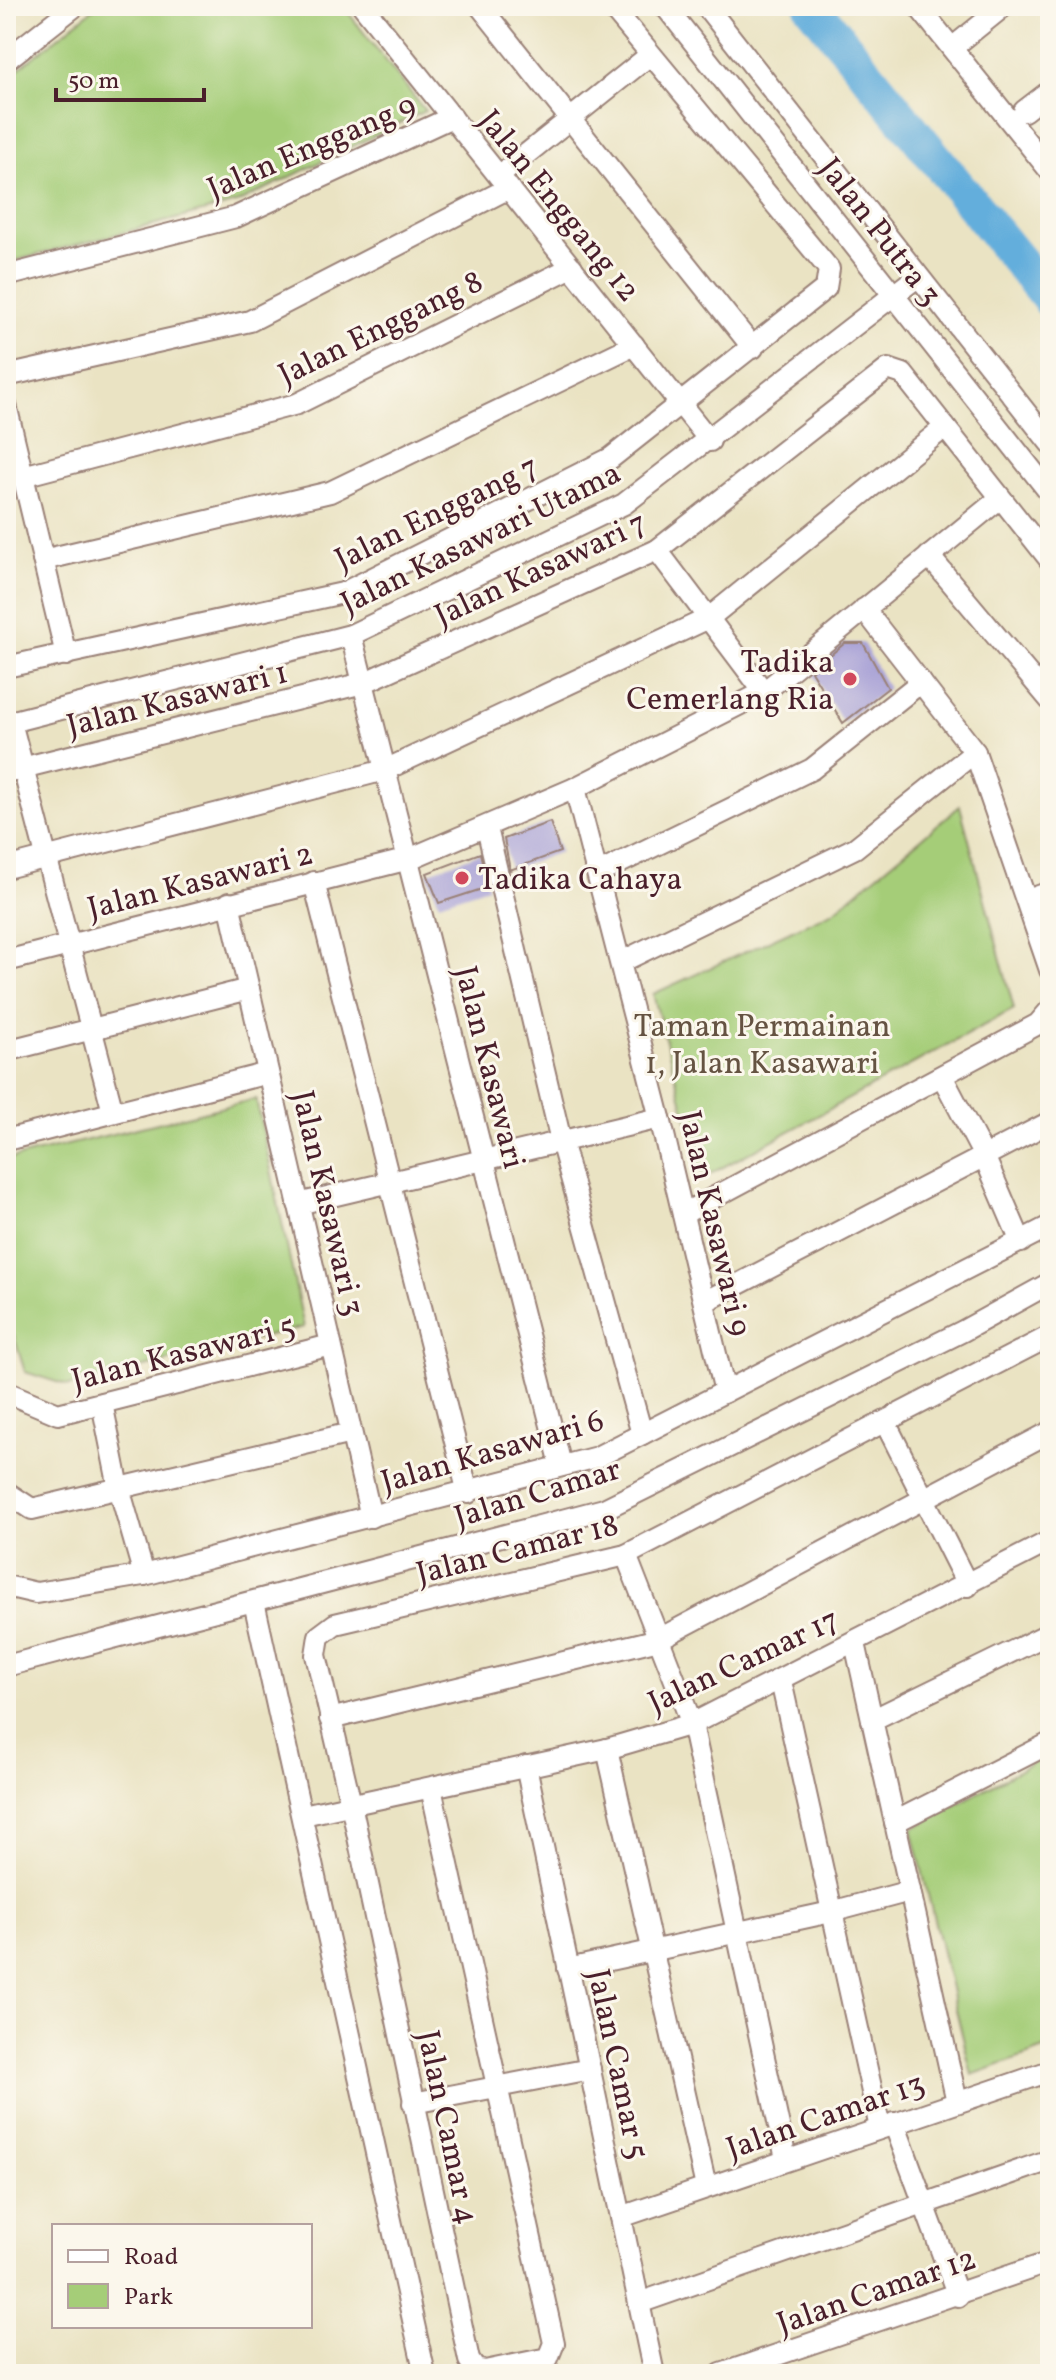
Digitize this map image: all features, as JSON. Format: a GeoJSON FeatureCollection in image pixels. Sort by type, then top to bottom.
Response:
{"type":"FeatureCollection","features":[{"type":"Feature","properties":{"kind":"street"},"geometry":{"type":"LineString","coordinates":[[6,60],[75,6]]}},
{"type":"Feature","properties":{"kind":"street","name":"Jalan Enggang 12"},"geometry":{"type":"LineString","coordinates":[[363,6],[710,441]]}},
{"type":"Feature","properties":{"kind":"street"},"geometry":{"type":"LineString","coordinates":[[480,6],[753,348]]}},
{"type":"Feature","properties":{"kind":"street"},"geometry":{"type":"LineString","coordinates":[[6,376],[250,321],[504,182],[571,119],[650,55],[611,6]]}},
{"type":"Feature","properties":{"kind":"street","name":"Jalan Putra 3"},"geometry":{"type":"LineString","coordinates":[[665,6],[1050,493]]}},
{"type":"Feature","properties":{"kind":"street","name":"Jalan Putra 3"},"geometry":{"type":"LineString","coordinates":[[706,6],[1050,443]]}},
{"type":"Feature","properties":{"kind":"street"},"geometry":{"type":"LineString","coordinates":[[918,6],[1050,171]]}},
{"type":"Feature","properties":{"kind":"street"},"geometry":{"type":"LineString","coordinates":[[952,48],[1004,6]]}},
{"type":"Feature","properties":{"kind":"street","name":"Jalan Enggang 7"},"geometry":{"type":"LineString","coordinates":[[6,667],[343,593],[611,458],[817,296],[830,280],[829,269],[650,55]]}},
{"type":"Feature","properties":{"kind":"street"},"geometry":{"type":"LineString","coordinates":[[1024,111],[1050,91]]}},
{"type":"Feature","properties":{"kind":"street","name":"Jalan Enggang 9"},"geometry":{"type":"LineString","coordinates":[[6,276],[236,217],[452,117]]}},
{"type":"Feature","properties":{"kind":"street","name":"Jalan Enggang 8"},"geometry":{"type":"LineString","coordinates":[[23,476],[297,404],[572,267]]}},
{"type":"Feature","properties":{"kind":"street","name":"Jalan Kasawari Utama"},"geometry":{"type":"LineString","coordinates":[[9,722],[351,635],[624,504],[710,441],[917,277]]}},
{"type":"Feature","properties":{"kind":"street"},"geometry":{"type":"LineString","coordinates":[[43,560],[330,492],[634,345]]}},
{"type":"Feature","properties":{"kind":"street","name":"Jalan Kasawari 7"},"geometry":{"type":"LineString","coordinates":[[363,683],[657,550],[882,371],[893,368],[903,374],[945,427]]}},
{"type":"Feature","properties":{"kind":"street"},"geometry":{"type":"LineString","coordinates":[[6,405],[66,655]]}},
{"type":"Feature","properties":{"kind":"street"},"geometry":{"type":"LineString","coordinates":[[6,868],[385,770],[709,618],[945,427],[1050,560]]}},
{"type":"Feature","properties":{"kind":"street","name":"Jalan Kasawari 2"},"geometry":{"type":"LineString","coordinates":[[6,961],[409,859],[575,788],[764,692],[999,499]]}},
{"type":"Feature","properties":{"kind":"street"},"geometry":{"type":"LineString","coordinates":[[657,550],[764,692]]}},
{"type":"Feature","properties":{"kind":"street"},"geometry":{"type":"LineString","coordinates":[[929,556],[1050,700]]}},
{"type":"Feature","properties":{"kind":"street"},"geometry":{"type":"LineString","coordinates":[[864,609],[975,752],[1050,970]]}},
{"type":"Feature","properties":{"kind":"street","name":"Jalan Kasawari"},"geometry":{"type":"LineString","coordinates":[[351,635],[561,1465]]}},
{"type":"Feature","properties":{"kind":"street"},"geometry":{"type":"LineString","coordinates":[[599,873],[812,769],[921,682]]}},
{"type":"Feature","properties":{"kind":"street","name":"Jalan Kasawari 1"},"geometry":{"type":"LineString","coordinates":[[15,770],[363,683]]}},
{"type":"Feature","properties":{"kind":"street"},"geometry":{"type":"LineString","coordinates":[[9,722],[15,770],[47,858],[113,1112]]}},
{"type":"Feature","properties":{"kind":"street"},"geometry":{"type":"LineString","coordinates":[[621,962],[855,848],[975,752]]}},
{"type":"Feature","properties":{"kind":"street","name":"Jalan Kasawari 9"},"geometry":{"type":"LineString","coordinates":[[575,788],[660,1118],[725,1392]]}},
{"type":"Feature","properties":{"kind":"street"},"geometry":{"type":"LineString","coordinates":[[487,828],[561,1141],[642,1434]]}},
{"type":"Feature","properties":{"kind":"street"},"geometry":{"type":"LineString","coordinates":[[314,882],[468,1493]]}},
{"type":"Feature","properties":{"kind":"street"},"geometry":{"type":"LineString","coordinates":[[1028,900],[1050,892]]}},
{"type":"Feature","properties":{"kind":"street","name":"Jalan Kasawari 3"},"geometry":{"type":"LineString","coordinates":[[229,903],[371,1517]]}},
{"type":"Feature","properties":{"kind":"street"},"geometry":{"type":"LineString","coordinates":[[6,1051],[249,989]]}},
{"type":"Feature","properties":{"kind":"street"},"geometry":{"type":"LineString","coordinates":[[683,1214],[1038,1024],[1050,1010]]}},
{"type":"Feature","properties":{"kind":"street"},"geometry":{"type":"LineString","coordinates":[[6,1140],[268,1073]]}},
{"type":"Feature","properties":{"kind":"street"},"geometry":{"type":"LineString","coordinates":[[942,1076],[985,1158],[1021,1242]]}},
{"type":"Feature","properties":{"kind":"street"},"geometry":{"type":"LineString","coordinates":[[298,1204],[660,1118]]}},
{"type":"Feature","properties":{"kind":"street"},"geometry":{"type":"LineString","coordinates":[[704,1302],[1050,1122]]}},
{"type":"Feature","properties":{"kind":"street","name":"Jalan Kasawari 6"},"geometry":{"type":"LineString","coordinates":[[6,1586],[17,1592],[36,1593],[144,1575],[597,1457],[1050,1226]]}},
{"type":"Feature","properties":{"kind":"street","name":"Jalan Camar"},"geometry":{"type":"LineString","coordinates":[[6,1666],[604,1509],[950,1338],[1050,1283]]}},
{"type":"Feature","properties":{"kind":"street","name":"Jalan Camar 18"},"geometry":{"type":"LineString","coordinates":[[351,1804],[316,1655],[319,1636],[326,1628],[626,1555],[1050,1336]]}},
{"type":"Feature","properties":{"kind":"street","name":"Jalan Kasawari 5"},"geometry":{"type":"LineString","coordinates":[[6,1392],[58,1414],[331,1345]]}},
{"type":"Feature","properties":{"kind":"street"},"geometry":{"type":"LineString","coordinates":[[102,1403],[119,1488],[144,1575]]}},
{"type":"Feature","properties":{"kind":"street"},"geometry":{"type":"LineString","coordinates":[[885,1422],[927,1498],[968,1586]]}},
{"type":"Feature","properties":{"kind":"street"},"geometry":{"type":"LineString","coordinates":[[330,1719],[659,1639],[1050,1432]]}},
{"type":"Feature","properties":{"kind":"street"},"geometry":{"type":"LineString","coordinates":[[6,1492],[32,1509],[351,1433]]}},
{"type":"Feature","properties":{"kind":"street","name":"Jalan Camar 17"},"geometry":{"type":"LineString","coordinates":[[303,1815],[607,1749],[692,1724],[968,1586],[1050,1541]]}},
{"type":"Feature","properties":{"kind":"street"},"geometry":{"type":"LineString","coordinates":[[626,1555],[692,1724],[786,2159]]}},
{"type":"Feature","properties":{"kind":"street"},"geometry":{"type":"LineString","coordinates":[[254,1602],[425,2374]]}},
{"type":"Feature","properties":{"kind":"street"},"geometry":{"type":"LineString","coordinates":[[872,1720],[1050,1633]]}},
{"type":"Feature","properties":{"kind":"street"},"geometry":{"type":"LineString","coordinates":[[855,1643],[957,2102]]}},
{"type":"Feature","properties":{"kind":"street"},"geometry":{"type":"LineString","coordinates":[[781,1681],[831,1912],[887,2126],[924,2205],[958,2296]]}},
{"type":"Feature","properties":{"kind":"street"},"geometry":{"type":"LineString","coordinates":[[895,1822],[1050,1743]]}},
{"type":"Feature","properties":{"kind":"street"},"geometry":{"type":"LineString","coordinates":[[607,1749],[706,2187]]}},
{"type":"Feature","properties":{"kind":"street","name":"Jalan Camar 5"},"geometry":{"type":"LineString","coordinates":[[526,1766],[654,2374]]}},
{"type":"Feature","properties":{"kind":"street"},"geometry":{"type":"LineString","coordinates":[[431,1788],[497,2087]]}},
{"type":"Feature","properties":{"kind":"street","name":"Jalan Camar 4"},"geometry":{"type":"LineString","coordinates":[[351,1804],[471,2365],[485,2371],[543,2361],[552,2354],[554,2343],[497,2087]]}},
{"type":"Feature","properties":{"kind":"street"},"geometry":{"type":"LineString","coordinates":[[568,1969],[736,1930],[831,1912],[910,1891]]}},
{"type":"Feature","properties":{"kind":"street"},"geometry":{"type":"LineString","coordinates":[[413,2103],[590,2069]]}},
{"type":"Feature","properties":{"kind":"street","name":"Jalan Camar 13"},"geometry":{"type":"LineString","coordinates":[[621,2217],[1050,2071]]}},
{"type":"Feature","properties":{"kind":"street"},"geometry":{"type":"LineString","coordinates":[[639,2303],[1050,2160]]}},
{"type":"Feature","properties":{"kind":"street","name":"Jalan Camar 12"},"geometry":{"type":"LineString","coordinates":[[721,2374],[958,2296],[1050,2262]]}},
{"type":"Feature","properties":{"kind":"green space"},"geometry":{"type":"Polygon","coordinates":[[[97,6],[343,6],[425,111],[237,203],[6,263],[6,79],[97,6]]]}},
{"type":"Feature","properties":{"kind":"green space","name":"Taman Permainan 1, Jalan Kasawari"},"geometry":{"type":"Polygon","coordinates":[[[960,806],[1014,1009],[703,1178],[653,994],[834,911],[960,806]]]}},
{"type":"Feature","properties":{"kind":"green space"},"geometry":{"type":"Polygon","coordinates":[[[256,1099],[304,1327],[69,1386],[25,1372],[6,1310],[6,1160],[256,1099]]]}},
{"type":"Feature","properties":{"kind":"green space"},"geometry":{"type":"Polygon","coordinates":[[[1050,1753],[1050,2047],[972,2075],[912,1829],[1050,1753]]]}},
{"type":"Feature","properties":{"kind":"building","name":"Tadika Cemerlang Ria"},"geometry":{"type":"Polygon","coordinates":[[[845,643],[863,643],[888,688],[843,723],[811,671],[845,643]]]}},
{"type":"Feature","properties":{"kind":"building","name":"Tadika Cahaya"},"geometry":{"type":"Polygon","coordinates":[[[550,822],[560,852],[510,870],[504,839],[550,822]]]}},
{"type":"Feature","properties":{"kind":"building","name":"Tadika Cahaya"},"geometry":{"type":"Polygon","coordinates":[[[480,853],[488,887],[439,903],[427,873],[480,853]]]}},
{"type":"Feature","properties":{"kind":"waterway"},"geometry":{"type":"LineString","coordinates":[[812,6],[1050,300]]}},
{"type":"Feature","properties":{"kind":"place","name":"Tadika Cemerlang Ria"},"geometry":{"type":"Point","coordinates":[850,679]}},
{"type":"Feature","properties":{"kind":"place","name":"Tadika Cahaya"},"geometry":{"type":"Point","coordinates":[462,878]}}]}
